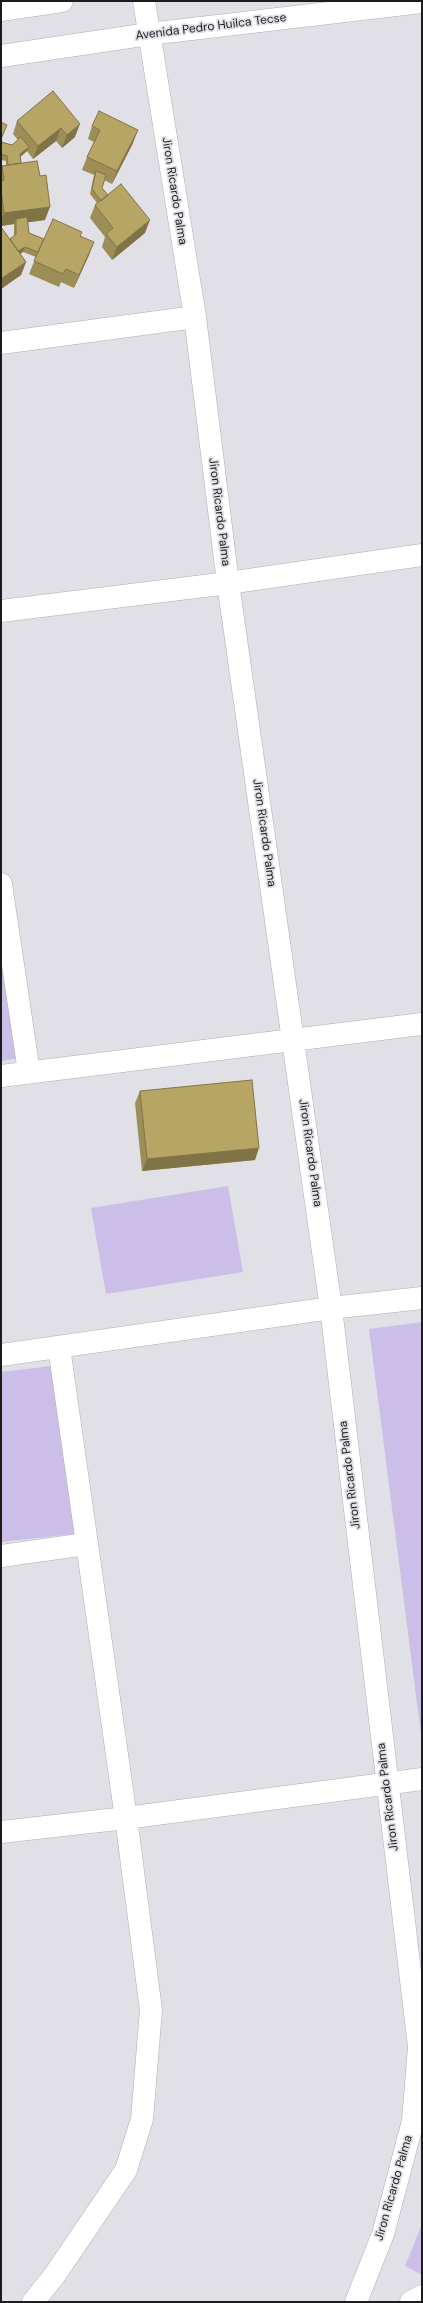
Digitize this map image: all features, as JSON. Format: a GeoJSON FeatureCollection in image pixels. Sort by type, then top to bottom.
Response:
{"type":"FeatureCollection","features":[{"type":"Feature","properties":{"kind":"street"},"geometry":{"type":"LineString","coordinates":[[1,10],[62,1]]}},
{"type":"Feature","properties":{"kind":"street","name":"Jiron Ricardo Palma"},"geometry":{"type":"LineString","coordinates":[[144,1],[195,317],[228,583],[331,1308],[387,1784],[421,2047],[413,2121],[383,2234],[356,2302]]}},
{"type":"Feature","properties":{"kind":"street","name":"Avenida Pedro Huilca Tecse"},"geometry":{"type":"LineString","coordinates":[[1,56],[149,34],[422,2]]}},
{"type":"Feature","properties":{"kind":"street"},"geometry":{"type":"LineString","coordinates":[[1,343],[195,317]]}},
{"type":"Feature","properties":{"kind":"street"},"geometry":{"type":"LineString","coordinates":[[1,611],[228,583],[422,555]]}},
{"type":"Feature","properties":{"kind":"street"},"geometry":{"type":"LineString","coordinates":[[1,884],[29,1072]]}},
{"type":"Feature","properties":{"kind":"street"},"geometry":{"type":"LineString","coordinates":[[1,1076],[422,1024]]}},
{"type":"Feature","properties":{"kind":"street"},"geometry":{"type":"LineString","coordinates":[[1,1355],[331,1308],[422,1298]]}},
{"type":"Feature","properties":{"kind":"street"},"geometry":{"type":"LineString","coordinates":[[33,2302],[54,2276],[126,2170],[142,2119],[151,2010],[126,1818],[58,1347]]}},
{"type":"Feature","properties":{"kind":"street"},"geometry":{"type":"LineString","coordinates":[[1,1556],[86,1544]]}},
{"type":"Feature","properties":{"kind":"street"},"geometry":{"type":"LineString","coordinates":[[1,1832],[126,1818],[422,1779]]}},
{"type":"Feature","properties":{"kind":"street"},"geometry":{"type":"LineString","coordinates":[[411,2302],[422,2296]]}},
{"type":"Feature","properties":{"kind":"shaded area"},"geometry":{"type":"Polygon","coordinates":[[[1,915],[22,1058],[1,1061],[1,915]]]}},
{"type":"Feature","properties":{"kind":"shaded area"},"geometry":{"type":"Polygon","coordinates":[[[228,1186],[243,1272],[106,1294],[91,1208],[228,1186]]]}},
{"type":"Feature","properties":{"kind":"shaded area"},"geometry":{"type":"Polygon","coordinates":[[[422,1322],[422,1742],[369,1329],[422,1322]]]}},
{"type":"Feature","properties":{"kind":"shaded area"},"geometry":{"type":"Polygon","coordinates":[[[60,1365],[83,1533],[1,1542],[1,1372],[60,1365]]]}},
{"type":"Feature","properties":{"kind":"shaded area"},"geometry":{"type":"Polygon","coordinates":[[[422,2224],[422,2275],[405,2266],[422,2224]]]}},
{"type":"Feature","properties":{"kind":"building"},"geometry":{"type":"Polygon","coordinates":[[[53,91],[80,124],[67,135],[61,128],[38,146],[17,121],[53,91]]]}},
{"type":"Feature","properties":{"kind":"building"},"geometry":{"type":"Polygon","coordinates":[[[99,111],[138,130],[117,171],[87,157],[100,130],[92,126],[99,111]]]}},
{"type":"Feature","properties":{"kind":"building"},"geometry":{"type":"Polygon","coordinates":[[[1,122],[7,125],[1,139],[1,122]]]}},
{"type":"Feature","properties":{"kind":"building"},"geometry":{"type":"Polygon","coordinates":[[[21,137],[29,147],[20,154],[21,163],[8,165],[7,156],[1,154],[1,142],[12,145],[21,137]]]}},
{"type":"Feature","properties":{"kind":"building"},"geometry":{"type":"Polygon","coordinates":[[[37,161],[40,176],[46,175],[50,207],[4,213],[1,191],[1,181],[4,180],[2,166],[37,161]]]}},
{"type":"Feature","properties":{"kind":"building"},"geometry":{"type":"Polygon","coordinates":[[[96,171],[106,175],[102,188],[108,195],[101,201],[92,189],[96,171]]]}},
{"type":"Feature","properties":{"kind":"building"},"geometry":{"type":"Polygon","coordinates":[[[121,184],[150,220],[117,247],[106,234],[113,228],[95,205],[121,184]]]}},
{"type":"Feature","properties":{"kind":"building"},"geometry":{"type":"Polygon","coordinates":[[[27,217],[29,233],[44,239],[38,252],[25,247],[18,251],[10,239],[16,234],[16,219],[27,217]]]}},
{"type":"Feature","properties":{"kind":"building"},"geometry":{"type":"Polygon","coordinates":[[[53,219],[82,232],[80,236],[94,242],[79,275],[66,269],[63,274],[34,261],[53,219]]]}},
{"type":"Feature","properties":{"kind":"building"},"geometry":{"type":"Polygon","coordinates":[[[1,227],[26,262],[1,279],[1,227]]]}},
{"type":"Feature","properties":{"kind":"building"},"geometry":{"type":"Polygon","coordinates":[[[252,1080],[259,1148],[147,1159],[140,1091],[252,1080]]]}}]}
